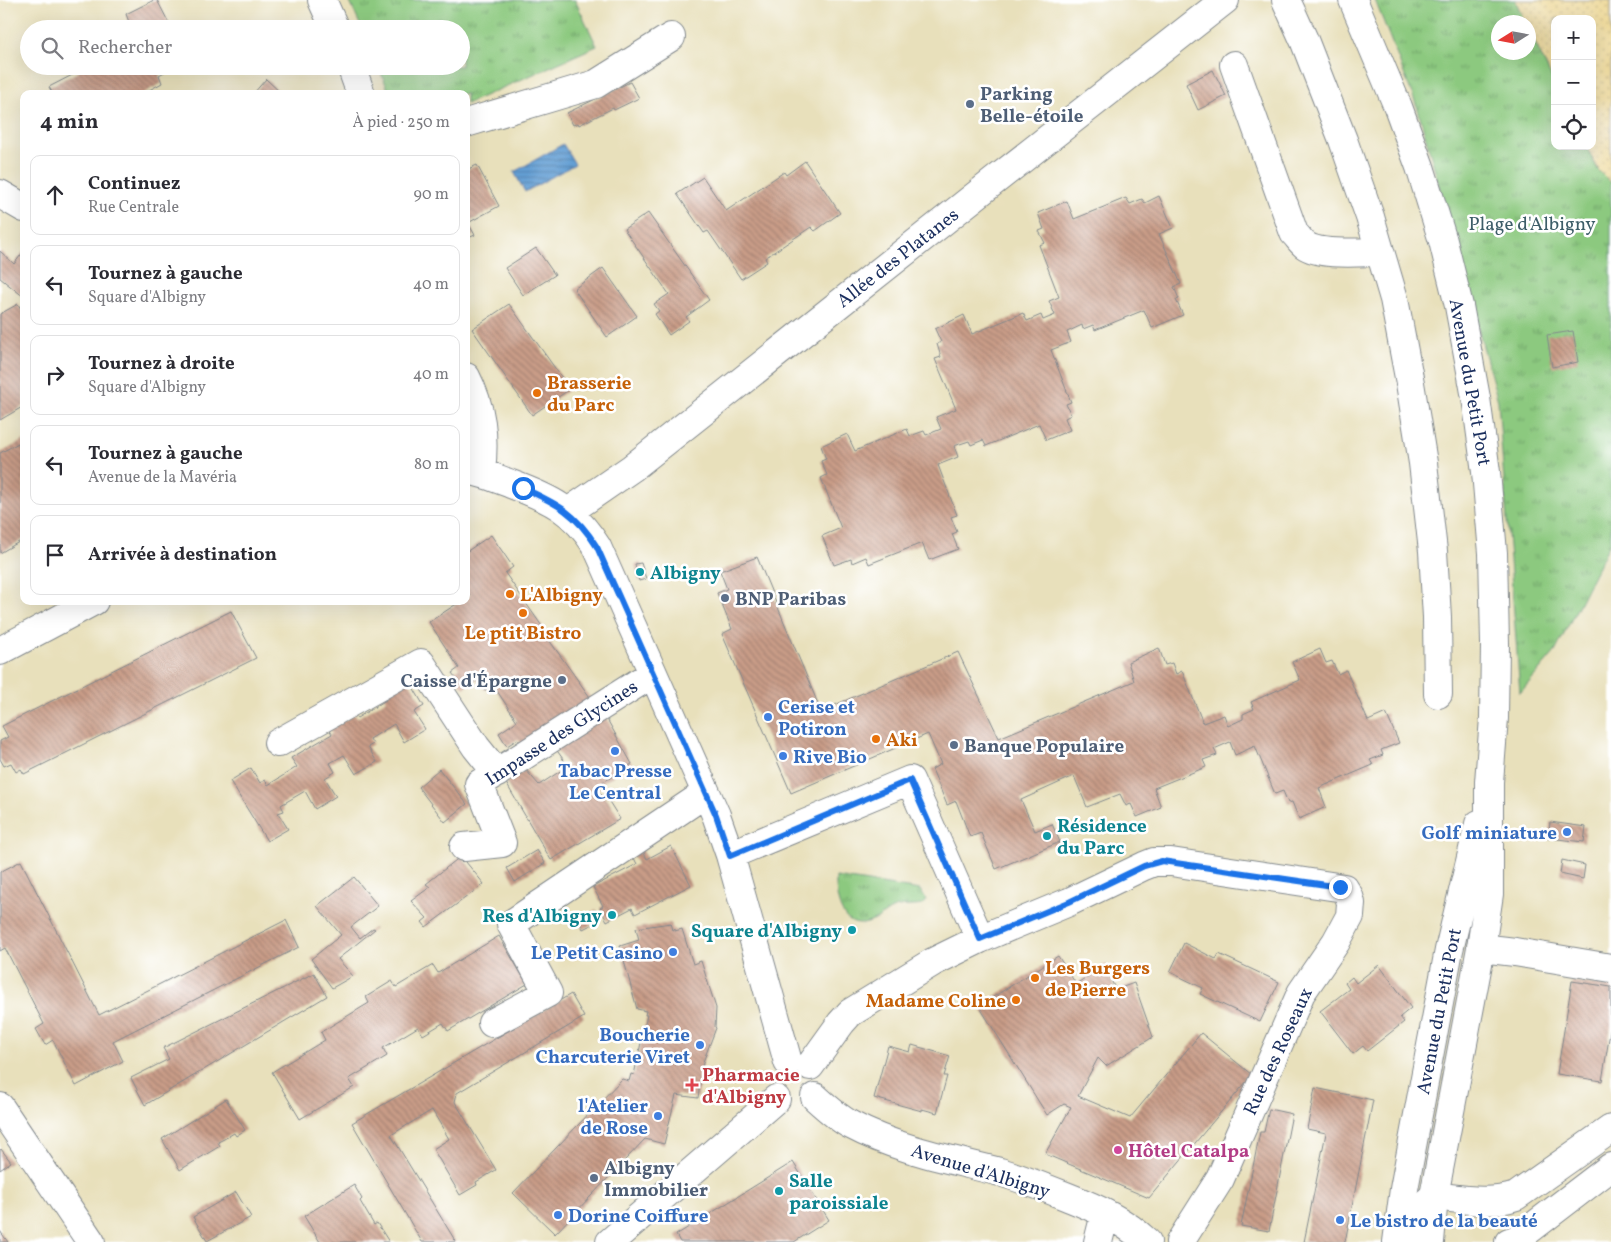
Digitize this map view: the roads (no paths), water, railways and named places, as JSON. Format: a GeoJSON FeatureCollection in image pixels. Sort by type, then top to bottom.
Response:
{"type":"FeatureCollection","features":[{"type":"Feature","properties":{"kind":"street"},"geometry":{"type":"LineString","coordinates":[[322,0],[331,20]]}},
{"type":"Feature","properties":{"kind":"street","name":"Allée des Platanes"},"geometry":{"type":"LineString","coordinates":[[568,512],[632,468],[1225,0]]}},
{"type":"Feature","properties":{"kind":"street"},"geometry":{"type":"LineString","coordinates":[[1286,0],[1304,40],[1343,140],[1370,217],[1394,299],[1423,463],[1433,551],[1437,617],[1438,694]]}},
{"type":"Feature","properties":{"kind":"street","name":"Avenue du Petit Port"},"geometry":{"type":"LineString","coordinates":[[1353,0],[1401,116],[1438,222],[1459,306],[1476,398],[1486,472],[1493,553],[1495,644],[1494,718],[1489,782],[1489,894],[1481,948],[1434,1196],[1430,1242]]}},
{"type":"Feature","properties":{"kind":"street"},"geometry":{"type":"LineString","coordinates":[[470,122],[596,84],[671,37]]}},
{"type":"Feature","properties":{"kind":"street"},"geometry":{"type":"LineString","coordinates":[[1234,65],[1294,233],[1306,246],[1323,251],[1342,253],[1380,252]]}},
{"type":"Feature","properties":{"kind":"street"},"geometry":{"type":"LineString","coordinates":[[355,75],[360,90]]}},
{"type":"Feature","properties":{"kind":"street"},"geometry":{"type":"LineString","coordinates":[[0,194],[20,206]]}},
{"type":"Feature","properties":{"kind":"street"},"geometry":{"type":"LineString","coordinates":[[470,384],[484,438],[474,471],[551,501],[568,512],[586,529],[597,547],[716,815],[799,1064],[817,1074],[819,1084],[815,1098],[807,1105],[796,1108],[785,1106],[776,1099],[772,1088],[773,1077],[779,1067],[799,1064],[850,1013],[933,962],[980,939],[910,780],[730,856]]}},
{"type":"Feature","properties":{"kind":"street"},"geometry":{"type":"LineString","coordinates":[[0,651],[86,605]]}},
{"type":"Feature","properties":{"kind":"street"},"geometry":{"type":"LineString","coordinates":[[278,744],[421,663],[476,748],[496,773]]}},
{"type":"Feature","properties":{"kind":"street","name":"Impasse des Glycines"},"geometry":{"type":"LineString","coordinates":[[464,847],[502,842],[479,784],[652,674]]}},
{"type":"Feature","properties":{"kind":"street","name":"Avenue du Petit Port"},"geometry":{"type":"LineString","coordinates":[[1403,1237],[1449,950],[1489,782]]}},
{"type":"Feature","properties":{"kind":"street"},"geometry":{"type":"LineString","coordinates":[[492,1024],[548,993],[511,924],[706,793]]}},
{"type":"Feature","properties":{"kind":"street","name":"Rue des Roseaux"},"geometry":{"type":"LineString","coordinates":[[980,939],[1069,902],[1144,866],[1162,861],[1344,888],[1349,896],[1350,916],[1336,942],[1301,993],[1220,1179],[1180,1242]]}},
{"type":"Feature","properties":{"kind":"street"},"geometry":{"type":"LineString","coordinates":[[1481,948],[1611,968]]}},
{"type":"Feature","properties":{"kind":"street","name":"Avenue d'Albigny"},"geometry":{"type":"LineString","coordinates":[[815,1098],[850,1125],[881,1139],[906,1148],[1019,1178],[1092,1206],[1122,1223],[1147,1242]]}},
{"type":"Feature","properties":{"kind":"street"},"geometry":{"type":"LineString","coordinates":[[610,1242],[776,1099]]}},
{"type":"Feature","properties":{"kind":"street"},"geometry":{"type":"LineString","coordinates":[[0,1107],[91,1242]]}},
{"type":"Feature","properties":{"kind":"street"},"geometry":{"type":"LineString","coordinates":[[1403,1237],[1434,1196],[1475,1201],[1507,1199],[1516,1196],[1611,1129]]}},
{"type":"Feature","properties":{"kind":"street"},"geometry":{"type":"LineString","coordinates":[[1509,1242],[1517,1239],[1611,1167]]}},
{"type":"Feature","properties":{"kind":"street"},"geometry":{"type":"LineString","coordinates":[[1098,1242],[1105,1214]]}},
{"type":"Feature","properties":{"kind":"water"},"geometry":{"type":"Polygon","coordinates":[[[563,144],[575,164],[525,192],[514,172],[563,144]]]}},
{"type":"Feature","properties":{"kind":"place","name":"Parking Belle-étoile"},"geometry":{"type":"Point","coordinates":[970,104]}},
{"type":"Feature","properties":{"kind":"place","name":"Brasserie du Parc"},"geometry":{"type":"Point","coordinates":[537,393]}},
{"type":"Feature","properties":{"kind":"place","name":"Albigny"},"geometry":{"type":"Point","coordinates":[640,572]}},
{"type":"Feature","properties":{"kind":"place","name":"L'Albigny"},"geometry":{"type":"Point","coordinates":[510,594]}},
{"type":"Feature","properties":{"kind":"place","name":"BNP Paribas"},"geometry":{"type":"Point","coordinates":[725,598]}},
{"type":"Feature","properties":{"kind":"place","name":"Le ptit Bistro"},"geometry":{"type":"Point","coordinates":[523,613]}},
{"type":"Feature","properties":{"kind":"place","name":"Caisse d'Épargne"},"geometry":{"type":"Point","coordinates":[562,680]}},
{"type":"Feature","properties":{"kind":"place","name":"Cerise et Potiron"},"geometry":{"type":"Point","coordinates":[768,717]}},
{"type":"Feature","properties":{"kind":"place","name":"Aki"},"geometry":{"type":"Point","coordinates":[876,739]}},
{"type":"Feature","properties":{"kind":"place","name":"Banque Populaire"},"geometry":{"type":"Point","coordinates":[954,745]}},
{"type":"Feature","properties":{"kind":"place","name":"Tabac Presse Le Central"},"geometry":{"type":"Point","coordinates":[615,751]}},
{"type":"Feature","properties":{"kind":"place","name":"Rive Bio"},"geometry":{"type":"Point","coordinates":[783,756]}},
{"type":"Feature","properties":{"kind":"place","name":"Golf miniature"},"geometry":{"type":"Point","coordinates":[1567,832]}},
{"type":"Feature","properties":{"kind":"place","name":"Résidence du Parc"},"geometry":{"type":"Point","coordinates":[1047,836]}},
{"type":"Feature","properties":{"kind":"place","name":"Res d'Albigny"},"geometry":{"type":"Point","coordinates":[612,915]}},
{"type":"Feature","properties":{"kind":"place","name":"Square d'Albigny"},"geometry":{"type":"Point","coordinates":[852,930]}},
{"type":"Feature","properties":{"kind":"place","name":"Le Petit Casino"},"geometry":{"type":"Point","coordinates":[673,952]}},
{"type":"Feature","properties":{"kind":"place","name":"Les Burgers de Pierre"},"geometry":{"type":"Point","coordinates":[1035,978]}},
{"type":"Feature","properties":{"kind":"place","name":"Madame Coline"},"geometry":{"type":"Point","coordinates":[1016,1000]}},
{"type":"Feature","properties":{"kind":"place","name":"Boucherie Charcuterie Viret"},"geometry":{"type":"Point","coordinates":[700,1045]}},
{"type":"Feature","properties":{"kind":"place","name":"Pharmacie d'Albigny"},"geometry":{"type":"Point","coordinates":[692,1085]}},
{"type":"Feature","properties":{"kind":"place","name":"l'Atelier de Rose"},"geometry":{"type":"Point","coordinates":[658,1116]}},
{"type":"Feature","properties":{"kind":"place","name":"Hôtel Catalpa"},"geometry":{"type":"Point","coordinates":[1118,1150]}},
{"type":"Feature","properties":{"kind":"place","name":"Albigny Immobilier"},"geometry":{"type":"Point","coordinates":[594,1178]}},
{"type":"Feature","properties":{"kind":"place","name":"Salle paroissiale"},"geometry":{"type":"Point","coordinates":[779,1191]}},
{"type":"Feature","properties":{"kind":"place","name":"Dorine Coiffure"},"geometry":{"type":"Point","coordinates":[558,1215]}},
{"type":"Feature","properties":{"kind":"place","name":"Le bistro de la beauté"},"geometry":{"type":"Point","coordinates":[1340,1220]}},
{"type":"Feature","properties":{"kind":"park label","name":"Plage d'Albigny"},"geometry":{"type":"Point","coordinates":[1532,223]}}]}
